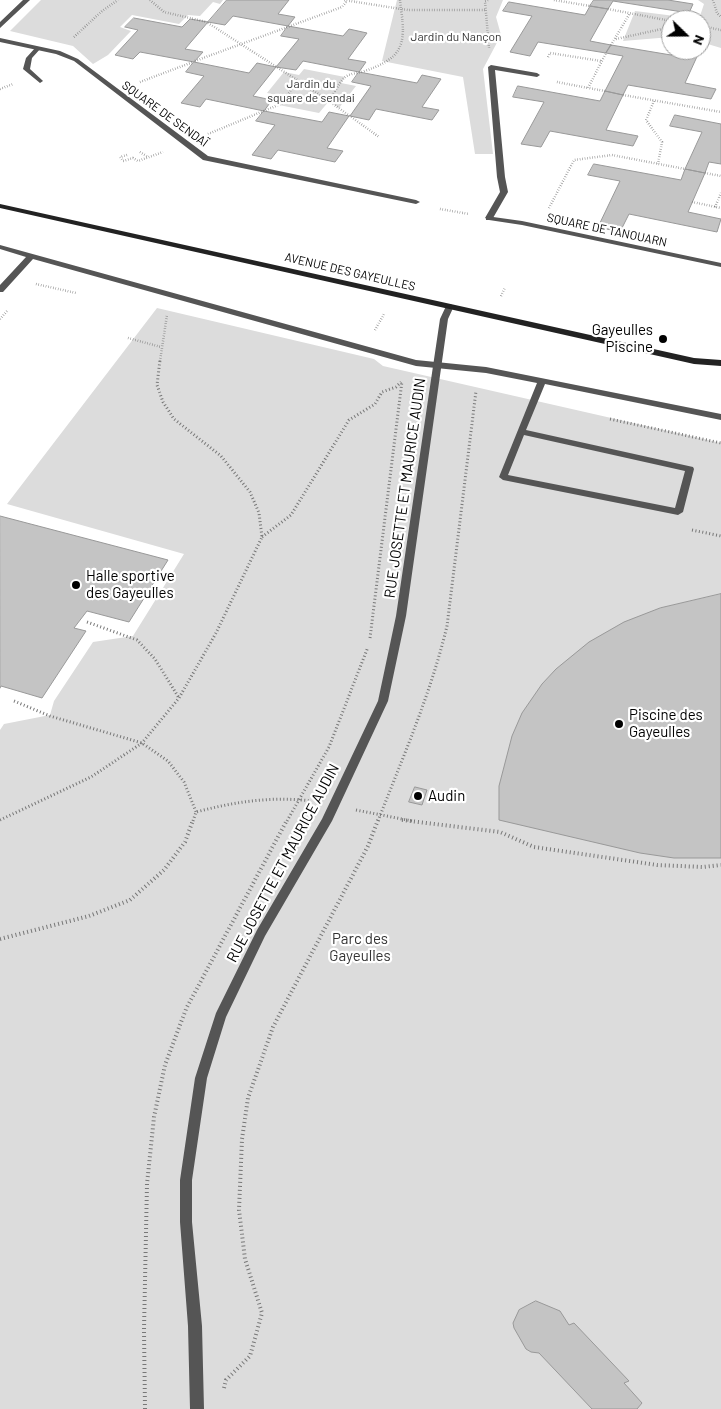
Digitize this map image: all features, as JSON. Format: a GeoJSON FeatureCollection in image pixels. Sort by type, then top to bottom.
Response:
{"type":"FeatureCollection","features":[{"type":"Feature","properties":{"kind":"street"},"geometry":{"type":"LineString","coordinates":[[0,26],[27,0]]}},
{"type":"Feature","properties":{"kind":"street","name":"SQUARE DE SENDAÏ"},"geometry":{"type":"LineString","coordinates":[[0,40],[58,52],[76,60],[206,158],[416,202]]}},
{"type":"Feature","properties":{"kind":"street"},"geometry":{"type":"LineString","coordinates":[[38,48],[29,58],[26,69],[40,81]]}},
{"type":"Feature","properties":{"kind":"street"},"geometry":{"type":"LineString","coordinates":[[489,218],[504,192],[491,67],[537,75]]}},
{"type":"Feature","properties":{"kind":"street","name":"AVENUE DES GAYEULLES"},"geometry":{"type":"LineString","coordinates":[[1,207],[694,361],[721,371]]}},
{"type":"Feature","properties":{"kind":"street","name":"SQUARE DE TANOUARN"},"geometry":{"type":"LineString","coordinates":[[489,218],[721,265]]}},
{"type":"Feature","properties":{"kind":"street"},"geometry":{"type":"LineString","coordinates":[[0,247],[363,350],[416,363],[486,370],[721,417]]}},
{"type":"Feature","properties":{"kind":"street"},"geometry":{"type":"LineString","coordinates":[[0,290],[31,256]]}},
{"type":"Feature","properties":{"kind":"street","name":"RUE JOSETTE ET MAURICE AUDIN"},"geometry":{"type":"LineString","coordinates":[[196,1409],[195,1326],[186,1222],[186,1180],[201,1078],[220,1017],[260,933],[327,821],[384,701],[402,616],[444,319],[450,306]]}},
{"type":"Feature","properties":{"kind":"street","name":"AVENUE DES GAYEULLES"},"geometry":{"type":"LineString","coordinates":[[694,361],[721,363]]}},
{"type":"Feature","properties":{"kind":"street"},"geometry":{"type":"LineString","coordinates":[[521,432],[690,469],[678,512],[503,478],[521,432],[542,381]]}},
{"type":"Feature","properties":{"kind":"path"},"geometry":{"type":"LineString","coordinates":[[58,52],[102,11],[118,0]]}},
{"type":"Feature","properties":{"kind":"path"},"geometry":{"type":"LineString","coordinates":[[150,0],[164,12],[207,22],[298,80],[379,137]]}},
{"type":"Feature","properties":{"kind":"path"},"geometry":{"type":"LineString","coordinates":[[116,92],[342,7],[346,0],[400,9],[486,10]]}},
{"type":"Feature","properties":{"kind":"path"},"geometry":{"type":"LineString","coordinates":[[329,101],[345,77],[379,66],[398,53],[404,37],[400,0]]}},
{"type":"Feature","properties":{"kind":"path"},"geometry":{"type":"LineString","coordinates":[[486,0],[491,67]]}},
{"type":"Feature","properties":{"kind":"path"},"geometry":{"type":"LineString","coordinates":[[554,0],[590,6]]}},
{"type":"Feature","properties":{"kind":"path"},"geometry":{"type":"LineString","coordinates":[[713,0],[717,13],[721,18]]}},
{"type":"Feature","properties":{"kind":"path"},"geometry":{"type":"LineString","coordinates":[[608,9],[661,18]]}},
{"type":"Feature","properties":{"kind":"path"},"geometry":{"type":"LineString","coordinates":[[611,45],[630,13]]}},
{"type":"Feature","properties":{"kind":"path"},"geometry":{"type":"LineString","coordinates":[[616,39],[661,29]]}},
{"type":"Feature","properties":{"kind":"path"},"geometry":{"type":"LineString","coordinates":[[601,61],[550,53],[535,78],[605,91]]}},
{"type":"Feature","properties":{"kind":"path"},"geometry":{"type":"LineString","coordinates":[[588,88],[606,53]]}},
{"type":"Feature","properties":{"kind":"path"},"geometry":{"type":"LineString","coordinates":[[127,155],[120,157],[123,161],[133,158],[138,161],[283,103],[298,80]]}},
{"type":"Feature","properties":{"kind":"path"},"geometry":{"type":"LineString","coordinates":[[623,94],[721,112]]}},
{"type":"Feature","properties":{"kind":"path"},"geometry":{"type":"LineString","coordinates":[[654,101],[646,120],[661,137],[664,144],[658,164]]}},
{"type":"Feature","properties":{"kind":"path"},"geometry":{"type":"LineString","coordinates":[[140,152],[148,157]]}},
{"type":"Feature","properties":{"kind":"path"},"geometry":{"type":"LineString","coordinates":[[540,227],[574,160],[612,156],[685,169]]}},
{"type":"Feature","properties":{"kind":"path"},"geometry":{"type":"LineString","coordinates":[[704,173],[721,176]]}},
{"type":"Feature","properties":{"kind":"path"},"geometry":{"type":"LineString","coordinates":[[715,207],[721,194]]}},
{"type":"Feature","properties":{"kind":"path"},"geometry":{"type":"LineString","coordinates":[[692,202],[721,208]]}},
{"type":"Feature","properties":{"kind":"path"},"geometry":{"type":"LineString","coordinates":[[440,208],[489,218]]}},
{"type":"Feature","properties":{"kind":"path"},"geometry":{"type":"LineString","coordinates":[[363,350],[396,295]]}},
{"type":"Feature","properties":{"kind":"path"},"geometry":{"type":"LineString","coordinates":[[167,315],[157,385],[162,402],[174,419],[221,456],[250,492],[259,513],[262,537]]}},
{"type":"Feature","properties":{"kind":"path"},"geometry":{"type":"LineString","coordinates":[[128,338],[161,347]]}},
{"type":"Feature","properties":{"kind":"path"},"geometry":{"type":"LineString","coordinates":[[0,820],[91,777],[142,744],[179,698],[216,633],[262,537],[291,515],[349,420],[374,404],[382,392],[396,387],[402,381],[412,376],[434,380]]}},
{"type":"Feature","properties":{"kind":"path"},"geometry":{"type":"LineString","coordinates":[[196,812],[233,802],[282,798],[298,799],[329,747],[369,642],[402,381]]}},
{"type":"Feature","properties":{"kind":"path"},"geometry":{"type":"LineString","coordinates":[[224,1390],[226,1380],[250,1356],[262,1312],[244,1259],[238,1210],[242,1139],[248,1098],[259,1063],[274,1027],[368,846],[417,722],[441,652],[447,626],[476,390]]}},
{"type":"Feature","properties":{"kind":"path"},"geometry":{"type":"LineString","coordinates":[[678,512],[682,527],[721,536]]}},
{"type":"Feature","properties":{"kind":"path"},"geometry":{"type":"LineString","coordinates":[[87,622],[137,640],[155,659],[179,698]]}},
{"type":"Feature","properties":{"kind":"path"},"geometry":{"type":"LineString","coordinates":[[0,939],[89,916],[130,900],[164,870],[185,842],[196,812],[184,782],[168,761],[142,744],[50,716],[14,701]]}},
{"type":"Feature","properties":{"kind":"path"},"geometry":{"type":"LineString","coordinates":[[334,805],[402,820],[500,832],[534,847],[657,865],[721,866]]}},
{"type":"Feature","properties":{"kind":"green space"},"geometry":{"type":"Polygon","coordinates":[[[41,0],[223,0],[220,4],[213,2],[200,16],[188,15],[179,24],[132,15],[120,27],[131,31],[108,55],[93,64],[73,46],[10,31],[41,0]]]}},
{"type":"Feature","properties":{"kind":"green space","name":"Jardin du Nançon"},"geometry":{"type":"Polygon","coordinates":[[[397,0],[503,0],[496,17],[501,35],[483,69],[493,154],[475,154],[463,77],[382,61],[397,0]]]}},
{"type":"Feature","properties":{"kind":"green space"},"geometry":{"type":"Polygon","coordinates":[[[698,0],[721,0],[721,48],[711,45],[711,10],[702,10],[704,4],[698,0]]]}},
{"type":"Feature","properties":{"kind":"green space"},"geometry":{"type":"Polygon","coordinates":[[[635,11],[661,14],[661,38],[623,41],[635,11]]]}},
{"type":"Feature","properties":{"kind":"green space","name":"Jardin du square de sendai"},"geometry":{"type":"Polygon","coordinates":[[[304,69],[345,77],[341,83],[356,86],[339,108],[329,101],[319,113],[279,105],[286,97],[267,93],[284,72],[299,75],[304,69]]]}},
{"type":"Feature","properties":{"kind":"green space","name":"Parc des Gayeulles"},"geometry":{"type":"Polygon","coordinates":[[[157,308],[374,359],[383,366],[721,443],[721,1409],[0,1409],[0,730],[4,724],[50,715],[54,701],[93,642],[133,636],[184,554],[7,504],[157,308]]]}},
{"type":"Feature","properties":{"kind":"building"},"geometry":{"type":"Polygon","coordinates":[[[227,0],[289,0],[278,14],[295,17],[288,26],[233,16],[225,25],[208,22],[227,0]]]}},
{"type":"Feature","properties":{"kind":"building"},"geometry":{"type":"Polygon","coordinates":[[[594,0],[668,0],[693,4],[690,10],[670,10],[613,1],[608,9],[590,6],[594,0]]]}},
{"type":"Feature","properties":{"kind":"building"},"geometry":{"type":"Polygon","coordinates":[[[509,2],[585,15],[590,6],[608,9],[590,41],[611,45],[606,53],[538,42],[530,56],[510,52],[532,16],[503,11],[509,2]]]}},
{"type":"Feature","properties":{"kind":"building"},"geometry":{"type":"Polygon","coordinates":[[[134,18],[182,27],[190,19],[208,22],[185,49],[203,52],[194,62],[140,52],[133,59],[115,55],[138,30],[125,27],[134,18]]]}},
{"type":"Feature","properties":{"kind":"building"},"geometry":{"type":"Polygon","coordinates":[[[288,26],[343,36],[349,29],[367,33],[348,59],[366,62],[359,72],[303,61],[296,70],[276,67],[299,39],[281,36],[288,26]]]}},
{"type":"Feature","properties":{"kind":"building"},"geometry":{"type":"Polygon","coordinates":[[[611,45],[661,53],[661,60],[695,60],[685,83],[716,89],[711,99],[628,85],[623,95],[605,91],[623,56],[606,53],[611,45]]]}},
{"type":"Feature","properties":{"kind":"building"},"geometry":{"type":"Polygon","coordinates":[[[194,62],[249,73],[257,63],[276,67],[253,96],[272,100],[264,111],[206,99],[200,107],[181,103],[204,76],[186,72],[194,62]]]}},
{"type":"Feature","properties":{"kind":"building"},"geometry":{"type":"Polygon","coordinates":[[[359,72],[417,83],[422,75],[441,79],[422,107],[439,110],[432,120],[376,109],[369,120],[350,116],[371,86],[352,82],[359,72]]]}},
{"type":"Feature","properties":{"kind":"building"},"geometry":{"type":"Polygon","coordinates":[[[518,86],[600,101],[605,91],[623,95],[606,130],[638,136],[633,146],[550,131],[541,147],[521,144],[544,102],[513,97],[518,86]]]}},
{"type":"Feature","properties":{"kind":"building"},"geometry":{"type":"Polygon","coordinates":[[[264,111],[322,122],[329,112],[349,116],[327,148],[343,151],[335,162],[278,150],[271,159],[252,155],[275,125],[256,121],[264,111]]]}},
{"type":"Feature","properties":{"kind":"building"},"geometry":{"type":"Polygon","coordinates":[[[675,115],[721,124],[721,164],[709,162],[705,173],[685,169],[702,132],[670,126],[675,115]]]}},
{"type":"Feature","properties":{"kind":"building"},"geometry":{"type":"Polygon","coordinates":[[[594,164],[681,180],[685,169],[705,173],[688,212],[721,219],[717,232],[629,214],[620,232],[598,227],[620,181],[588,175],[594,164]]]}},
{"type":"Feature","properties":{"kind":"building","name":"Halle sportive des Gayeulles"},"geometry":{"type":"Polygon","coordinates":[[[0,516],[168,560],[129,622],[87,611],[74,628],[86,631],[42,698],[1,686],[0,688],[0,516]]]}},
{"type":"Feature","properties":{"kind":"building","name":"Piscine des Gayeulles"},"geometry":{"type":"Polygon","coordinates":[[[721,594],[721,858],[674,858],[640,853],[499,820],[499,786],[512,736],[522,713],[542,684],[556,669],[589,642],[624,622],[660,608],[721,594]]]}},
{"type":"Feature","properties":{"kind":"building","name":"Audin"},"geometry":{"type":"Polygon","coordinates":[[[415,787],[427,790],[422,805],[409,802],[415,787]]]}},
{"type":"Feature","properties":{"kind":"building"},"geometry":{"type":"Polygon","coordinates":[[[536,1301],[560,1311],[569,1325],[574,1323],[629,1381],[624,1383],[642,1403],[637,1409],[592,1409],[539,1353],[526,1349],[513,1323],[519,1310],[536,1301]]]}},
{"type":"Feature","properties":{"kind":"place","name":"Gayeulles Piscine"},"geometry":{"type":"Point","coordinates":[663,339]}},
{"type":"Feature","properties":{"kind":"place","name":"Halle sportive des Gayeulles"},"geometry":{"type":"Point","coordinates":[76,585]}},
{"type":"Feature","properties":{"kind":"place","name":"Piscine des Gayeulles"},"geometry":{"type":"Point","coordinates":[619,724]}},
{"type":"Feature","properties":{"kind":"place","name":"Audin"},"geometry":{"type":"Point","coordinates":[418,796]}}]}
